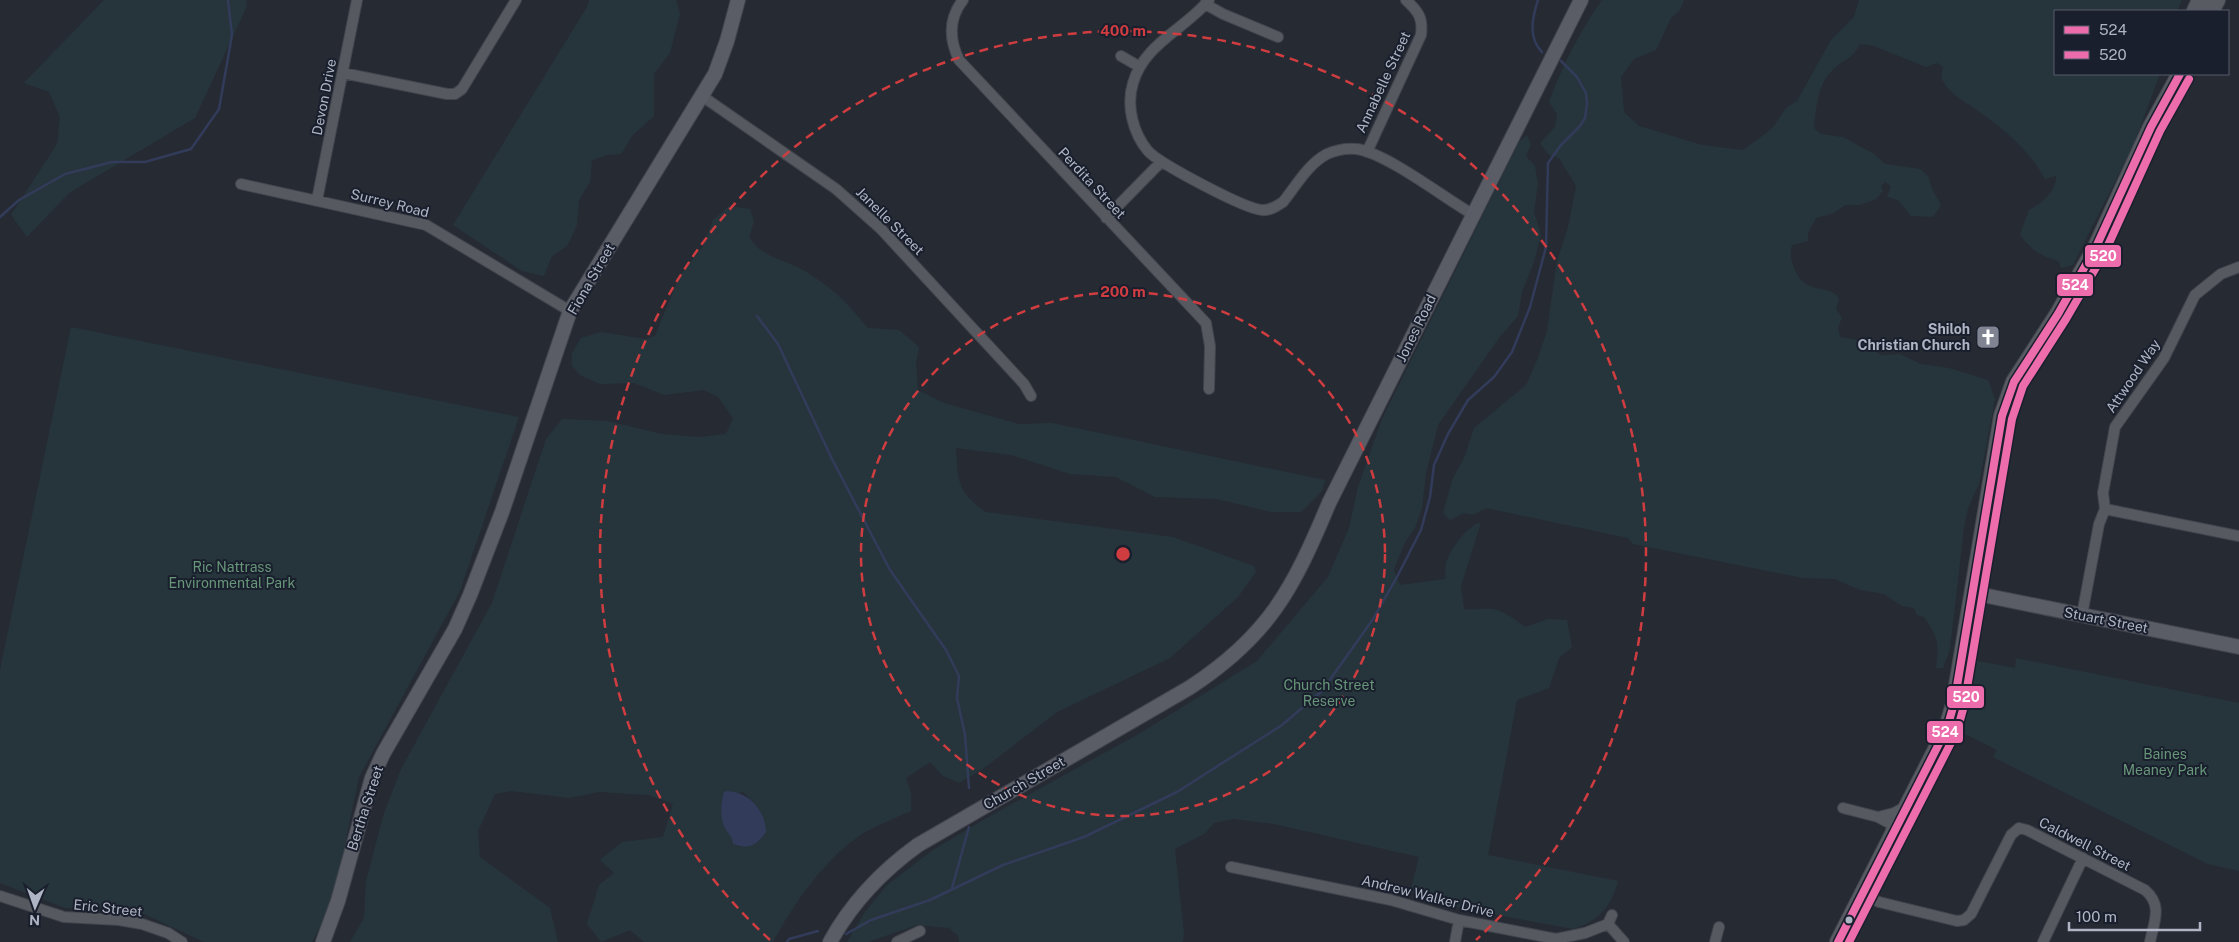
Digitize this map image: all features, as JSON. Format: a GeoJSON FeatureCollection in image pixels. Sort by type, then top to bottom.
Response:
{"type":"FeatureCollection","features":[{"type":"Feature","properties":{"kind":"main road"},"geometry":{"type":"LineString","coordinates":[[2151,127],[2168,75]]}},
{"type":"Feature","properties":{"kind":"main road"},"geometry":{"type":"LineString","coordinates":[[1838,942],[1908,806],[1946,728],[1954,704],[2002,416],[2014,382],[2058,314],[2096,246],[2151,127],[2179,75]]}},
{"type":"Feature","properties":{"kind":"street","name":"Devon Drive"},"geometry":{"type":"LineString","coordinates":[[317,200],[357,0]]}},
{"type":"Feature","properties":{"kind":"street"},"geometry":{"type":"LineString","coordinates":[[343,73],[455,94],[462,90],[516,0]]}},
{"type":"Feature","properties":{"kind":"street","name":"Fiona Street"},"geometry":{"type":"LineString","coordinates":[[455,629],[485,560],[570,311],[702,96],[721,59],[738,0]]}},
{"type":"Feature","properties":{"kind":"street","name":"Perdita Street"},"geometry":{"type":"LineString","coordinates":[[963,0],[956,8],[951,23],[952,45],[959,60],[1206,323],[1210,346],[1208,389]]}},
{"type":"Feature","properties":{"kind":"street","name":"Annabelle Street"},"geometry":{"type":"LineString","coordinates":[[1367,152],[1421,36],[1422,24],[1420,13],[1406,0]]}},
{"type":"Feature","properties":{"kind":"street","name":"Jones Road"},"geometry":{"type":"LineString","coordinates":[[1241,650],[1271,616],[1291,586],[1333,494],[1581,0]]}},
{"type":"Feature","properties":{"kind":"street"},"geometry":{"type":"LineString","coordinates":[[1278,37],[1223,14],[1207,2],[1149,53],[1133,83],[1131,98],[1133,123],[1138,137],[1148,151],[1160,162],[1178,173],[1262,210],[1278,206],[1283,202],[1314,164],[1328,154],[1343,149],[1367,152],[1388,162],[1474,215]]}},
{"type":"Feature","properties":{"kind":"street"},"geometry":{"type":"LineString","coordinates":[[1121,56],[1140,67]]}},
{"type":"Feature","properties":{"kind":"street","name":"Janelle Street"},"geometry":{"type":"LineString","coordinates":[[702,96],[836,189],[881,229],[1024,384],[1031,396]]}},
{"type":"Feature","properties":{"kind":"street"},"geometry":{"type":"LineString","coordinates":[[1106,218],[1160,162]]}},
{"type":"Feature","properties":{"kind":"street","name":"Surrey Road"},"geometry":{"type":"LineString","coordinates":[[241,184],[426,225],[570,311]]}},
{"type":"Feature","properties":{"kind":"street","name":"Attwood Way"},"geometry":{"type":"LineString","coordinates":[[2082,615],[2099,524],[2105,508],[2103,493],[2116,427],[2164,358],[2195,295],[2222,274],[2239,268]]}},
{"type":"Feature","properties":{"kind":"street"},"geometry":{"type":"LineString","coordinates":[[2105,508],[2239,536]]}},
{"type":"Feature","properties":{"kind":"street","name":"Stuart Street"},"geometry":{"type":"LineString","coordinates":[[1973,593],[2239,647]]}},
{"type":"Feature","properties":{"kind":"street","name":"Bertha Street"},"geometry":{"type":"LineString","coordinates":[[323,942],[338,901],[372,778],[383,754],[455,629]]}},
{"type":"Feature","properties":{"kind":"street","name":"Church Street"},"geometry":{"type":"LineString","coordinates":[[830,942],[850,909],[874,882],[918,845],[1189,688],[1217,670],[1241,650]]}},
{"type":"Feature","properties":{"kind":"street"},"geometry":{"type":"LineString","coordinates":[[1878,817],[1894,813],[1908,806]]}},
{"type":"Feature","properties":{"kind":"street"},"geometry":{"type":"LineString","coordinates":[[1843,808],[1878,817],[1891,824],[1892,836]]}},
{"type":"Feature","properties":{"kind":"street","name":"Caldwell Street"},"geometry":{"type":"LineString","coordinates":[[1862,894],[1879,902],[1957,921],[1964,920],[1971,914],[2011,835],[2019,828],[2027,830],[2083,858],[2145,890],[2154,897],[2156,909],[2150,942]]}},
{"type":"Feature","properties":{"kind":"street"},"geometry":{"type":"LineString","coordinates":[[2043,942],[2083,858]]}},
{"type":"Feature","properties":{"kind":"street","name":"Andrew Walker Drive"},"geometry":{"type":"LineString","coordinates":[[1231,867],[1391,900],[1459,920],[1556,938],[1571,938],[1610,919],[1624,942]]}},
{"type":"Feature","properties":{"kind":"street","name":"Eric Street"},"geometry":{"type":"LineString","coordinates":[[0,896],[64,917],[119,920],[142,924],[168,933],[182,942]]}},
{"type":"Feature","properties":{"kind":"street"},"geometry":{"type":"LineString","coordinates":[[1455,942],[1459,920]]}},
{"type":"Feature","properties":{"kind":"street"},"geometry":{"type":"LineString","coordinates":[[1714,942],[1719,927]]}},
{"type":"Feature","properties":{"kind":"street"},"geometry":{"type":"LineString","coordinates":[[897,942],[920,931]]}},
{"type":"Feature","properties":{"kind":"green space"},"geometry":{"type":"Polygon","coordinates":[[[104,0],[246,0],[247,6],[195,118],[69,193],[27,237],[11,215],[57,144],[60,117],[49,92],[24,83],[104,0]]]}},
{"type":"Feature","properties":{"kind":"green space"},"geometry":{"type":"Polygon","coordinates":[[[589,0],[676,0],[680,14],[670,53],[654,74],[654,116],[632,136],[621,154],[607,155],[592,160],[590,182],[579,200],[577,225],[567,246],[552,256],[544,276],[522,271],[453,225],[587,7],[589,0]]]}},
{"type":"Feature","properties":{"kind":"green space"},"geometry":{"type":"Polygon","coordinates":[[[1602,0],[1684,0],[1680,10],[1671,18],[1656,50],[1634,59],[1621,77],[1624,112],[1639,126],[1702,145],[1743,150],[1774,126],[1786,108],[1797,101],[1831,40],[1854,17],[1859,0],[2182,0],[2177,10],[2054,10],[2054,75],[2160,75],[2133,146],[2073,265],[2061,268],[2059,261],[2036,252],[2020,234],[2029,210],[2043,201],[2051,192],[2056,182],[2056,176],[2045,179],[2032,159],[2017,142],[1950,90],[1941,78],[1943,67],[1937,63],[1926,67],[1874,46],[1860,44],[1850,57],[1830,73],[1822,85],[1814,128],[1821,134],[1843,137],[1874,154],[1885,164],[1920,169],[1929,177],[1931,187],[1941,205],[1933,217],[1911,216],[1898,200],[1887,197],[1891,186],[1885,182],[1881,186],[1883,191],[1876,199],[1859,205],[1845,205],[1834,213],[1816,218],[1808,233],[1808,241],[1792,245],[1791,257],[1798,275],[1809,286],[1834,293],[1839,298],[1836,309],[1842,318],[1838,328],[1840,337],[1858,340],[1881,355],[1900,354],[1921,364],[1949,368],[1988,380],[1995,399],[1979,484],[1968,508],[1964,527],[1950,649],[1943,668],[1936,668],[1937,641],[1924,617],[1917,615],[1914,608],[1902,606],[1884,594],[1860,590],[1835,579],[1803,578],[1633,544],[1628,538],[1486,508],[1473,515],[1464,513],[1450,520],[1443,513],[1453,478],[1465,456],[1474,428],[1526,385],[1547,331],[1557,261],[1568,227],[1576,186],[1559,158],[1549,155],[1540,143],[1555,127],[1557,114],[1549,102],[1572,49],[1602,0]]]}},
{"type":"Feature","properties":{"kind":"green space","name":"Church Street Reserve"},"geometry":{"type":"Polygon","coordinates":[[[1527,135],[1531,145],[1526,156],[1535,166],[1538,184],[1534,212],[1541,235],[1534,262],[1522,292],[1518,316],[1499,338],[1438,425],[1426,473],[1422,508],[1415,528],[1404,544],[1394,570],[1400,585],[1445,579],[1446,563],[1455,545],[1470,528],[1481,522],[1461,586],[1464,609],[1497,610],[1510,616],[1525,627],[1548,619],[1567,620],[1572,647],[1559,658],[1549,688],[1517,700],[1488,855],[1618,881],[1612,898],[1603,912],[1590,922],[1573,929],[1460,908],[1410,892],[1419,857],[1274,824],[1233,819],[1214,823],[1204,834],[1175,849],[1184,934],[1183,942],[959,942],[958,936],[949,928],[917,925],[868,942],[847,942],[865,912],[887,885],[933,850],[1142,732],[1257,661],[1328,577],[1349,528],[1358,487],[1382,419],[1507,166],[1520,141],[1527,135]]]}},
{"type":"Feature","properties":{"kind":"green space"},"geometry":{"type":"Polygon","coordinates":[[[729,206],[750,209],[754,222],[749,237],[761,250],[800,268],[826,285],[847,304],[868,328],[899,330],[919,347],[916,364],[918,390],[944,403],[1019,424],[1052,423],[1325,480],[1322,491],[1301,512],[1271,512],[1217,499],[1155,497],[1116,477],[1070,474],[1011,455],[956,448],[957,469],[964,492],[976,505],[986,512],[1173,537],[1254,566],[1256,572],[1238,597],[1170,658],[1057,712],[983,769],[959,783],[943,776],[930,762],[906,778],[911,793],[911,811],[869,830],[854,839],[840,851],[802,895],[773,942],[644,942],[630,930],[601,942],[587,924],[599,885],[614,873],[600,860],[622,842],[663,837],[673,804],[648,795],[599,792],[569,798],[512,791],[495,794],[478,831],[480,857],[550,908],[558,942],[350,942],[364,918],[366,881],[384,813],[401,769],[492,603],[546,439],[562,419],[607,421],[662,434],[701,437],[726,434],[733,418],[718,397],[704,390],[664,395],[634,383],[600,384],[580,375],[572,366],[572,353],[581,338],[601,332],[645,339],[655,336],[679,277],[703,246],[713,220],[729,206]],[[743,792],[722,798],[723,822],[734,844],[740,847],[760,810],[743,792]]]}},
{"type":"Feature","properties":{"kind":"green space","name":"Ric Nattrass Environmental Park"},"geometry":{"type":"Polygon","coordinates":[[[71,327],[519,417],[460,591],[359,777],[332,906],[312,942],[204,942],[142,913],[65,908],[0,883],[0,670],[71,327]]]}},
{"type":"Feature","properties":{"kind":"green space","name":"Baines Meaney Park"},"geometry":{"type":"Polygon","coordinates":[[[2016,658],[2239,703],[2239,871],[2208,864],[1993,757],[1997,750],[1963,733],[1977,661],[2015,668],[2016,658]]]}},
{"type":"Feature","properties":{"kind":"water"},"geometry":{"type":"Polygon","coordinates":[[[724,792],[736,792],[749,799],[755,804],[763,817],[766,832],[752,845],[739,846],[733,844],[732,838],[724,826],[721,816],[722,804],[724,792]]]}},
{"type":"Feature","properties":{"kind":"waterway"},"geometry":{"type":"LineString","coordinates":[[0,217],[19,200],[65,174],[112,162],[145,162],[191,149],[219,109],[232,35],[228,0]]}},
{"type":"Feature","properties":{"kind":"waterway"},"geometry":{"type":"LineString","coordinates":[[1538,0],[1532,27],[1535,40],[1542,52]]}},
{"type":"Feature","properties":{"kind":"waterway"},"geometry":{"type":"LineString","coordinates":[[846,934],[871,920],[930,900],[1003,865],[1084,837],[1177,792],[1282,725],[1322,691],[1373,619],[1421,530],[1430,497],[1434,465],[1448,434],[1468,400],[1494,377],[1512,352],[1530,307],[1546,247],[1548,163],[1561,145],[1580,126],[1585,118],[1587,104],[1586,93],[1577,77],[1561,61]]}},
{"type":"Feature","properties":{"kind":"waterway"},"geometry":{"type":"LineString","coordinates":[[757,316],[778,344],[832,459],[890,570],[946,650],[959,676],[957,698],[965,735],[969,788]]}},
{"type":"Feature","properties":{"kind":"waterway"},"geometry":{"type":"LineString","coordinates":[[952,888],[969,827]]}},
{"type":"Feature","properties":{"kind":"waterway"},"geometry":{"type":"LineString","coordinates":[[787,942],[789,939],[818,931]]}},
{"type":"Feature","properties":{"kind":"transit line","name":"524"},"geometry":{"type":"LineString","coordinates":[[1838,942],[1947,728],[1954,704],[2002,416],[2014,382],[2058,314],[2096,247],[2151,127],[2179,75]]}},
{"type":"Feature","properties":{"kind":"transit line","name":"520"},"geometry":{"type":"LineString","coordinates":[[1849,942],[1957,731],[1964,706],[2012,419],[2023,386],[2066,319],[2105,252],[2160,131],[2189,79]]}},
{"type":"Feature","properties":{"kind":"place","name":"Shiloh Christian Church"},"geometry":{"type":"Point","coordinates":[1988,337]}}]}
